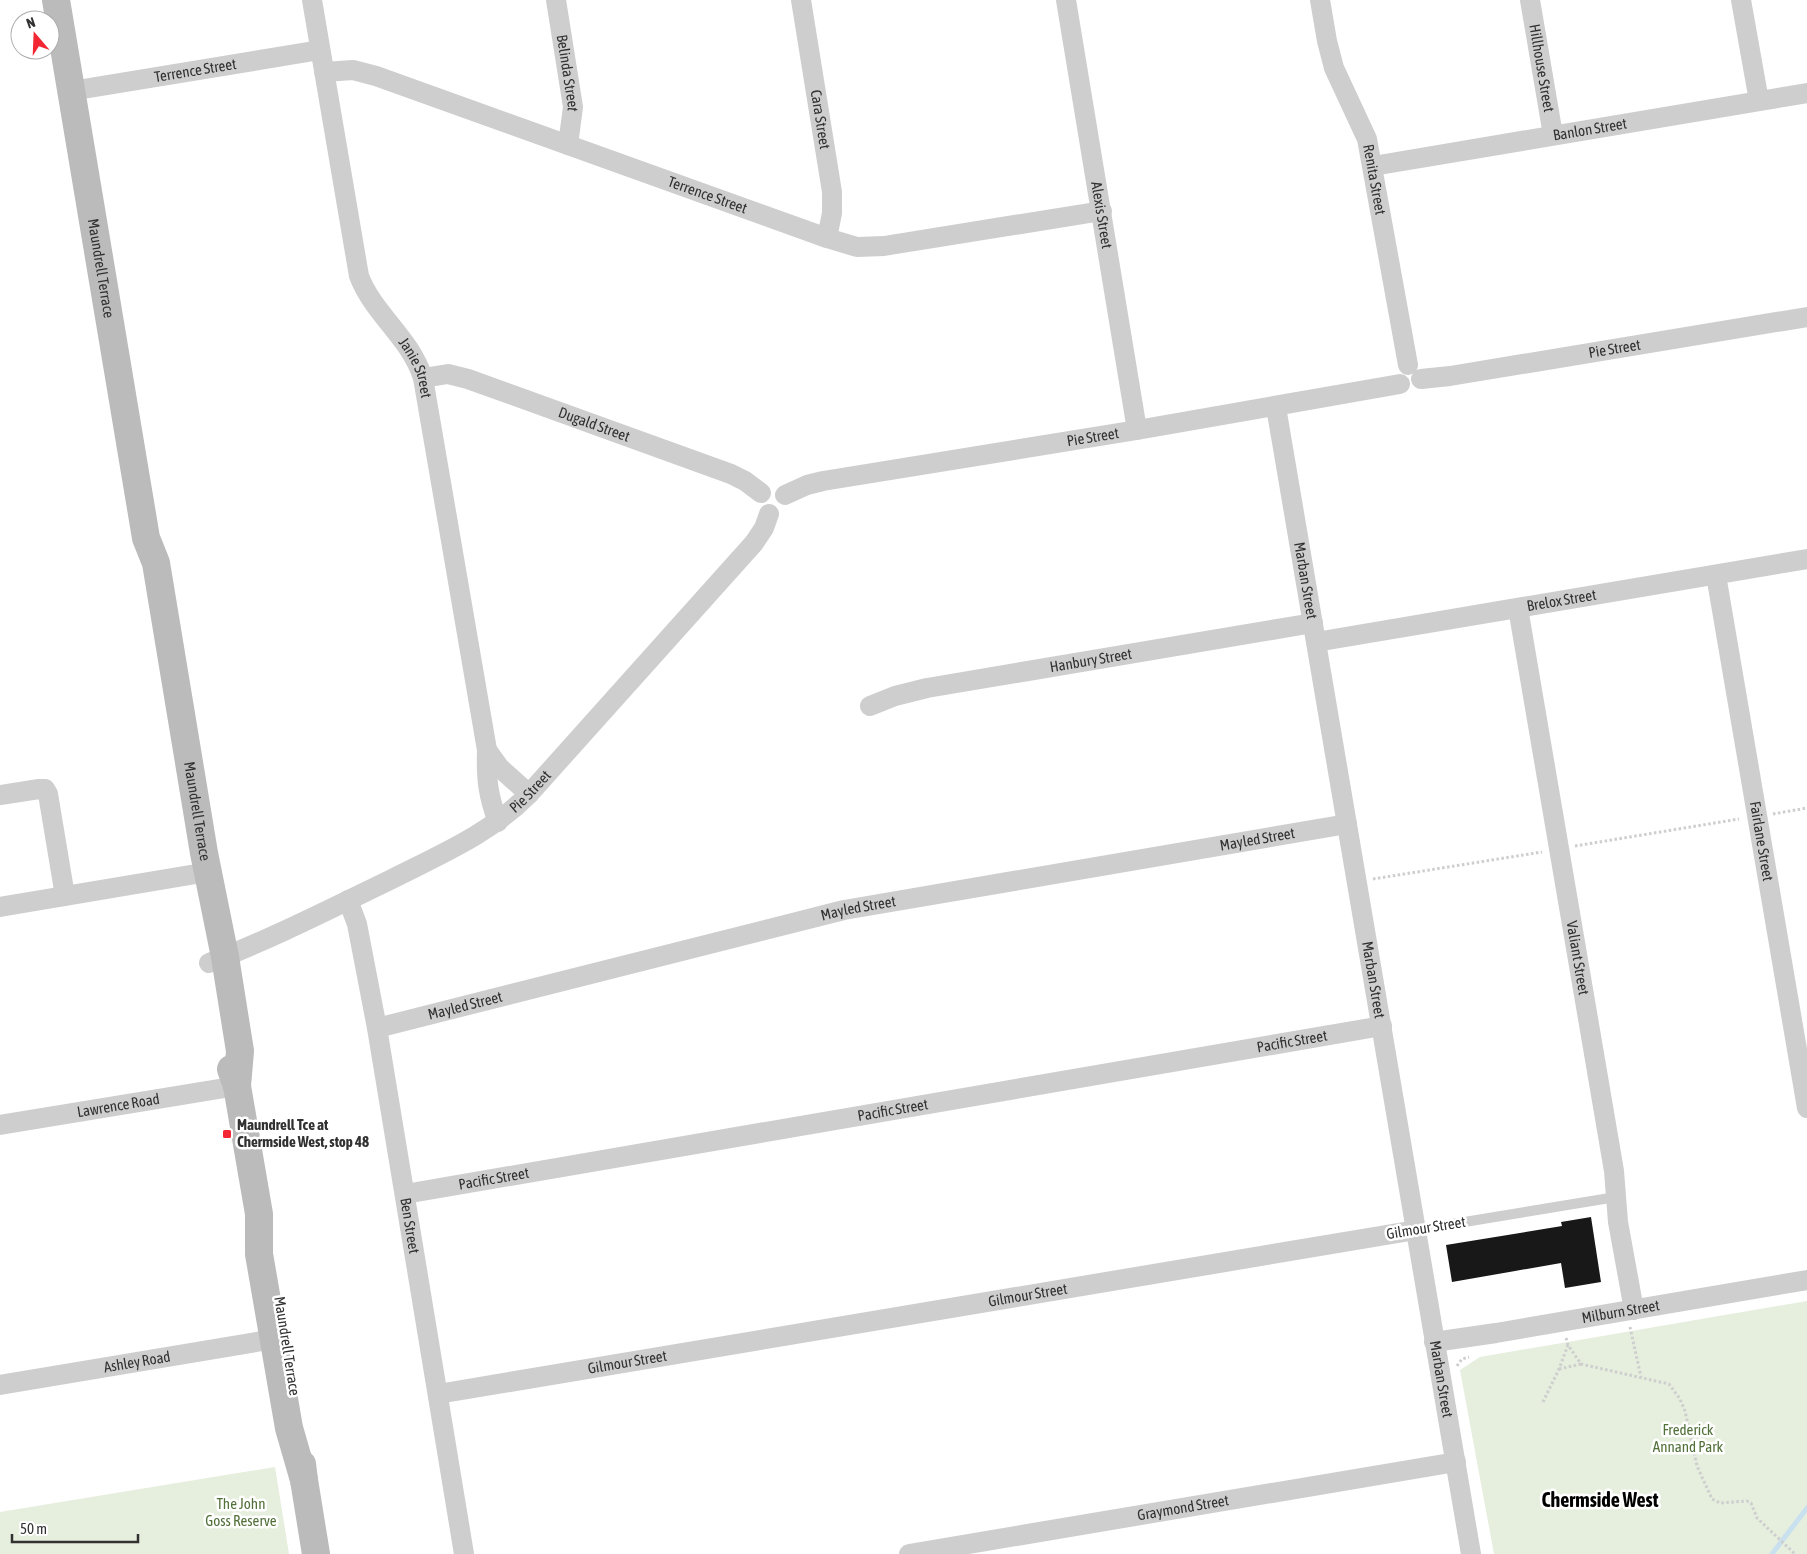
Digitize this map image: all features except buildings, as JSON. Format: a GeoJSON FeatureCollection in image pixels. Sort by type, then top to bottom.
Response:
{"type":"FeatureCollection","features":[{"type":"Feature","properties":{"kind":"main road","name":"Maundrell Terrace"},"geometry":{"type":"LineString","coordinates":[[56,0],[146,538],[146,565],[196,874],[217,960]]}},
{"type":"Feature","properties":{"kind":"main road","name":"Maundrell Terrace"},"geometry":{"type":"LineString","coordinates":[[146,538],[156,563],[204,853],[226,1053],[237,1086],[259,1214],[260,1254],[289,1428],[304,1480]]}},
{"type":"Feature","properties":{"kind":"main road","name":"Maundrell Terrace"},"geometry":{"type":"LineString","coordinates":[[259,1214],[272,1251],[300,1426],[304,1480],[316,1554]]}},
{"type":"Feature","properties":{"kind":"street","name":"Janie Street"},"geometry":{"type":"LineString","coordinates":[[312,0],[359,276],[373,302],[414,355],[423,378],[487,750],[486,777],[489,797],[498,822]]}},
{"type":"Feature","properties":{"kind":"street","name":"Belinda Street"},"geometry":{"type":"LineString","coordinates":[[556,0],[573,107],[568,145]]}},
{"type":"Feature","properties":{"kind":"street","name":"Cara Street"},"geometry":{"type":"LineString","coordinates":[[801,0],[832,192],[832,213],[827,238]]}},
{"type":"Feature","properties":{"kind":"street","name":"Alexis Street"},"geometry":{"type":"LineString","coordinates":[[1066,0],[1137,430]]}},
{"type":"Feature","properties":{"kind":"street","name":"Renita Street"},"geometry":{"type":"LineString","coordinates":[[1320,0],[1334,68],[1367,139],[1415,372]]}},
{"type":"Feature","properties":{"kind":"street","name":"Hillhouse Street"},"geometry":{"type":"LineString","coordinates":[[1530,0],[1553,135]]}},
{"type":"Feature","properties":{"kind":"street"},"geometry":{"type":"LineString","coordinates":[[1741,0],[1758,101]]}},
{"type":"Feature","properties":{"kind":"street","name":"Terrence Street"},"geometry":{"type":"LineString","coordinates":[[71,91],[320,50]]}},
{"type":"Feature","properties":{"kind":"street","name":"Terrence Street"},"geometry":{"type":"LineString","coordinates":[[324,72],[353,70],[376,76],[858,248],[884,246],[1102,211]]}},
{"type":"Feature","properties":{"kind":"street","name":"Banlon Street"},"geometry":{"type":"LineString","coordinates":[[1373,166],[1807,93]]}},
{"type":"Feature","properties":{"kind":"street","name":"Pie Street"},"geometry":{"type":"LineString","coordinates":[[785,495],[807,485],[823,481],[1276,407],[1400,384],[1398,373],[1404,367],[1415,372],[1450,376],[1807,317]]}},
{"type":"Feature","properties":{"kind":"street","name":"Dugald Street"},"geometry":{"type":"LineString","coordinates":[[423,378],[448,374],[468,379],[732,474],[761,493]]}},
{"type":"Feature","properties":{"kind":"street","name":"Marban Street"},"geometry":{"type":"LineString","coordinates":[[1276,407],[1471,1554]]}},
{"type":"Feature","properties":{"kind":"street"},"geometry":{"type":"LineString","coordinates":[[774,486],[782,490],[785,495],[785,508],[778,513],[769,514],[762,510],[759,506],[761,493],[765,489],[774,486]]}},
{"type":"Feature","properties":{"kind":"street","name":"Pie Street"},"geometry":{"type":"LineString","coordinates":[[217,960],[275,936],[458,846],[498,822],[528,794],[754,543],[764,528],[769,514]]}},
{"type":"Feature","properties":{"kind":"street","name":"Brelox Street"},"geometry":{"type":"LineString","coordinates":[[1314,632],[1518,608],[1807,559]]}},
{"type":"Feature","properties":{"kind":"street","name":"Fairlane Street"},"geometry":{"type":"LineString","coordinates":[[1716,575],[1807,1108]]}},
{"type":"Feature","properties":{"kind":"street","name":"Valiant Street"},"geometry":{"type":"LineString","coordinates":[[1518,608],[1614,1172],[1618,1222],[1632,1318]]}},
{"type":"Feature","properties":{"kind":"street","name":"Hanbury Street"},"geometry":{"type":"LineString","coordinates":[[870,706],[895,696],[927,688],[1314,632]]}},
{"type":"Feature","properties":{"kind":"street","name":"Janie Street"},"geometry":{"type":"LineString","coordinates":[[487,750],[500,768],[528,794]]}},
{"type":"Feature","properties":{"kind":"street"},"geometry":{"type":"LineString","coordinates":[[0,795],[45,789],[48,794],[65,896]]}},
{"type":"Feature","properties":{"kind":"street","name":"Mayled Street"},"geometry":{"type":"LineString","coordinates":[[377,1028],[831,912],[1347,824]]}},
{"type":"Feature","properties":{"kind":"street"},"geometry":{"type":"LineString","coordinates":[[0,907],[196,874]]}},
{"type":"Feature","properties":{"kind":"street","name":"Ben Street"},"geometry":{"type":"LineString","coordinates":[[348,900],[357,924],[377,1028],[464,1554]]}},
{"type":"Feature","properties":{"kind":"street","name":"Pacific Street"},"geometry":{"type":"LineString","coordinates":[[405,1194],[1382,1026]]}},
{"type":"Feature","properties":{"kind":"street","name":"Lawrence Road"},"geometry":{"type":"LineString","coordinates":[[0,1125],[237,1086]]}},
{"type":"Feature","properties":{"kind":"street","name":"Gilmour Street"},"geometry":{"type":"LineString","coordinates":[[438,1394],[1416,1230]]}},
{"type":"Feature","properties":{"kind":"street","name":"Milburn Street"},"geometry":{"type":"LineString","coordinates":[[1434,1342],[1632,1318],[1807,1280]]}},
{"type":"Feature","properties":{"kind":"street","name":"Ashley Road"},"geometry":{"type":"LineString","coordinates":[[0,1385],[274,1339]]}},
{"type":"Feature","properties":{"kind":"street","name":"Graymond Street"},"geometry":{"type":"LineString","coordinates":[[909,1554],[1456,1462]]}},
{"type":"Feature","properties":{"kind":"lane","name":"Gilmour Street"},"geometry":{"type":"LineString","coordinates":[[1416,1230],[1616,1197]]}},
{"type":"Feature","properties":{"kind":"path"},"geometry":{"type":"LineString","coordinates":[[1766,815],[1807,808]]}},
{"type":"Feature","properties":{"kind":"path"},"geometry":{"type":"LineString","coordinates":[[1569,847],[1747,818]]}},
{"type":"Feature","properties":{"kind":"path"},"geometry":{"type":"LineString","coordinates":[[1356,881],[1550,850]]}},
{"type":"Feature","properties":{"kind":"path"},"geometry":{"type":"LineString","coordinates":[[1621,1328],[1632,1318]]}},
{"type":"Feature","properties":{"kind":"path"},"geometry":{"type":"LineString","coordinates":[[1632,1318],[1641,1377]]}},
{"type":"Feature","properties":{"kind":"path"},"geometry":{"type":"LineString","coordinates":[[1557,1339],[1566,1337],[1568,1345],[1581,1364]]}},
{"type":"Feature","properties":{"kind":"path"},"geometry":{"type":"LineString","coordinates":[[1543,1402],[1568,1345]]}},
{"type":"Feature","properties":{"kind":"path"},"geometry":{"type":"LineString","coordinates":[[1456,1371],[1462,1359],[1471,1356]]}},
{"type":"Feature","properties":{"kind":"path"},"geometry":{"type":"LineString","coordinates":[[1559,1369],[1581,1364],[1669,1384],[1680,1399],[1685,1411],[1697,1466],[1712,1499],[1720,1503],[1747,1501],[1753,1506],[1757,1518],[1795,1554]]}},
{"type":"Feature","properties":{"kind":"green space","name":"Frederick Annand Park"},"geometry":{"type":"Polygon","coordinates":[[[1807,1301],[1807,1554],[1494,1554],[1460,1370],[1480,1357],[1807,1301]]]}},
{"type":"Feature","properties":{"kind":"green space","name":"The John Goss Reserve"},"geometry":{"type":"Polygon","coordinates":[[[275,1467],[289,1554],[0,1554],[0,1512],[275,1467]]]}},
{"type":"Feature","properties":{"kind":"waterway"},"geometry":{"type":"LineString","coordinates":[[1772,1554],[1807,1508]]}},
{"type":"Feature","properties":{"kind":"place","name":"Maundrell Tce at Chermside West, stop 48"},"geometry":{"type":"Point","coordinates":[227,1134]}},
{"type":"Feature","properties":{"kind":"district","name":"Chermside West"},"geometry":{"type":"Point","coordinates":[1600,1500]}}]}
